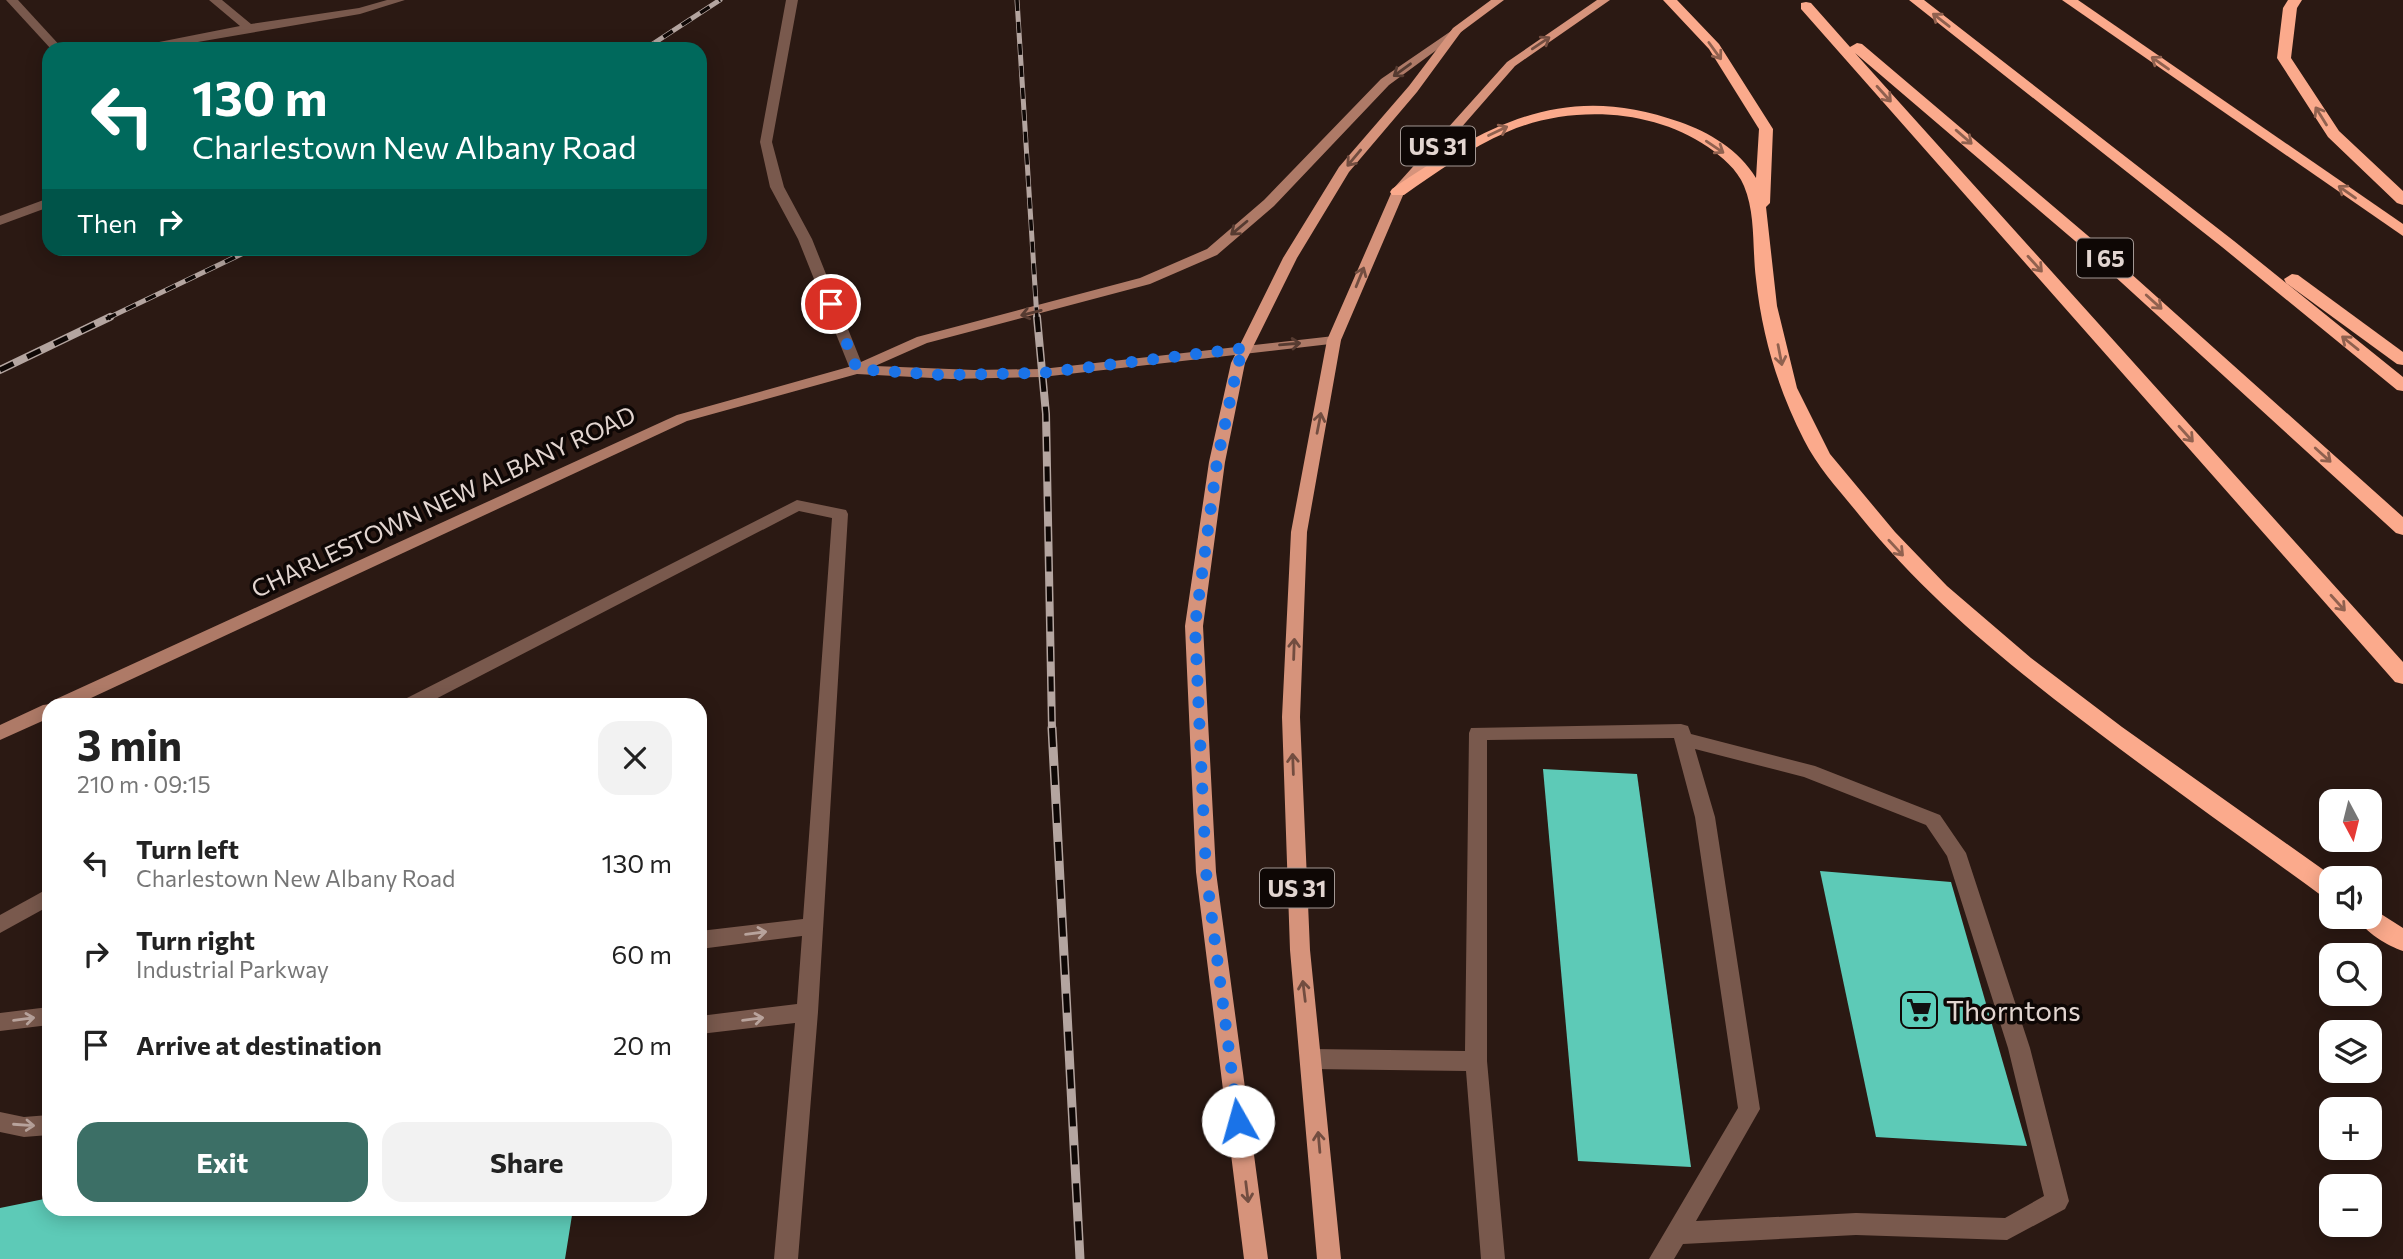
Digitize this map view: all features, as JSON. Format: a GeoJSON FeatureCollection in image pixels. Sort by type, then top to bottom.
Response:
{"type":"FeatureCollection","features":[{"type":"Feature","properties":{"kind":"highway"},"geometry":{"type":"LineString","coordinates":[[1670,0],[1714,47],[1766,129],[1761,223],[1763,270],[1783,372],[1820,452],[1893,545],[1992,641],[2124,741],[2319,881]]}},
{"type":"Feature","properties":{"kind":"highway"},"geometry":{"type":"LineString","coordinates":[[1916,0],[2228,244],[2403,386]]}},
{"type":"Feature","properties":{"kind":"highway"},"geometry":{"type":"LineString","coordinates":[[2069,0],[2403,231]]}},
{"type":"Feature","properties":{"kind":"highway"},"geometry":{"type":"LineString","coordinates":[[2295,0],[2290,8],[2284,58],[2333,134],[2403,200]]}},
{"type":"Feature","properties":{"kind":"highway"},"geometry":{"type":"LineString","coordinates":[[1802,3],[2403,676]]}},
{"type":"Feature","properties":{"kind":"highway","name":"I 65"},"geometry":{"type":"LineString","coordinates":[[1802,3],[1928,106],[2094,249],[2403,528]]}},
{"type":"Feature","properties":{"kind":"highway"},"geometry":{"type":"LineString","coordinates":[[1974,46],[2403,360]]}},
{"type":"Feature","properties":{"kind":"highway"},"geometry":{"type":"LineString","coordinates":[[1398,192],[1474,142],[1515,123],[1552,114],[1615,111],[1669,123],[1695,134],[1734,160],[1754,184],[1761,223]]}},
{"type":"Feature","properties":{"kind":"highway"},"geometry":{"type":"LineString","coordinates":[[2382,926],[2403,941]]}},
{"type":"Feature","properties":{"kind":"main road","name":"US 31"},"geometry":{"type":"LineString","coordinates":[[1256,1259],[1206,872],[1195,626],[1217,462],[1238,363],[1290,258],[1344,170],[1413,89],[1457,30],[1498,0]]}},
{"type":"Feature","properties":{"kind":"main road","name":"US 31"},"geometry":{"type":"LineString","coordinates":[[1329,1259],[1300,950],[1291,717],[1299,532],[1334,340],[1398,192],[1511,64],[1604,0]]}},
{"type":"Feature","properties":{"kind":"main road","name":"CHARLESTOWN NEW ALBANY ROAD"},"geometry":{"type":"LineString","coordinates":[[75,698],[682,418],[857,369],[922,340],[1145,281],[1212,252],[1269,203],[1385,82],[1457,30]]}},
{"type":"Feature","properties":{"kind":"main road","name":"CHARLESTOWN NEW ALBANY ROAD"},"geometry":{"type":"LineString","coordinates":[[857,369],[941,375],[1041,373],[1334,340]]}},
{"type":"Feature","properties":{"kind":"main road"},"geometry":{"type":"LineString","coordinates":[[0,733],[42,713]]}},
{"type":"Feature","properties":{"kind":"street"},"geometry":{"type":"LineString","coordinates":[[12,0],[51,42]]}},
{"type":"Feature","properties":{"kind":"street"},"geometry":{"type":"LineString","coordinates":[[215,0],[249,28]]}},
{"type":"Feature","properties":{"kind":"street"},"geometry":{"type":"LineString","coordinates":[[175,42],[360,10],[399,0]]}},
{"type":"Feature","properties":{"kind":"street"},"geometry":{"type":"LineString","coordinates":[[792,0],[766,142],[777,187],[805,239],[857,369]]}},
{"type":"Feature","properties":{"kind":"street"},"geometry":{"type":"LineString","coordinates":[[0,221],[42,205]]}},
{"type":"Feature","properties":{"kind":"street"},"geometry":{"type":"LineString","coordinates":[[423,698],[797,505],[840,514],[807,1012],[786,1259]]}},
{"type":"Feature","properties":{"kind":"street"},"geometry":{"type":"LineString","coordinates":[[1493,1259],[1476,1061],[1479,733],[1681,731],[1705,817],[1749,1109],[1661,1259]]}},
{"type":"Feature","properties":{"kind":"street"},"geometry":{"type":"LineString","coordinates":[[1676,1233],[1856,1224],[2007,1229],[2057,1201],[2019,1048],[1956,853],[1933,820],[1808,771],[1684,739]]}},
{"type":"Feature","properties":{"kind":"street"},"geometry":{"type":"LineString","coordinates":[[0,925],[42,900]]}},
{"type":"Feature","properties":{"kind":"street"},"geometry":{"type":"LineString","coordinates":[[707,939],[812,926]]}},
{"type":"Feature","properties":{"kind":"street"},"geometry":{"type":"LineString","coordinates":[[707,1024],[807,1012]]}},
{"type":"Feature","properties":{"kind":"street"},"geometry":{"type":"LineString","coordinates":[[0,1022],[42,1017]]}},
{"type":"Feature","properties":{"kind":"street"},"geometry":{"type":"LineString","coordinates":[[1312,1059],[1476,1061]]}},
{"type":"Feature","properties":{"kind":"street"},"geometry":{"type":"LineString","coordinates":[[0,1122],[24,1127],[42,1126]]}},
{"type":"Feature","properties":{"kind":"building"},"geometry":{"type":"Polygon","coordinates":[[[1543,769],[1637,774],[1691,1167],[1578,1161],[1543,769]]]}},
{"type":"Feature","properties":{"kind":"building","name":"Thorntons"},"geometry":{"type":"Polygon","coordinates":[[[1820,871],[1951,882],[2027,1146],[1876,1137],[1820,871]]]}},
{"type":"Feature","properties":{"kind":"building"},"geometry":{"type":"Polygon","coordinates":[[[42,1199],[42,1216],[572,1216],[565,1259],[0,1259],[0,1208],[42,1199]]]}},
{"type":"Feature","properties":{"kind":"railway"},"geometry":{"type":"LineString","coordinates":[[656,42],[720,0]]}},
{"type":"Feature","properties":{"kind":"railway"},"geometry":{"type":"LineString","coordinates":[[1017,0],[1037,319]]}},
{"type":"Feature","properties":{"kind":"railway"},"geometry":{"type":"LineString","coordinates":[[106,319],[237,256]]}},
{"type":"Feature","properties":{"kind":"railway"},"geometry":{"type":"LineString","coordinates":[[0,370],[110,317]]}},
{"type":"Feature","properties":{"kind":"railway"},"geometry":{"type":"LineString","coordinates":[[1037,317],[1046,414],[1052,730]]}},
{"type":"Feature","properties":{"kind":"railway"},"geometry":{"type":"LineString","coordinates":[[1052,728],[1080,1259]]}},
{"type":"Feature","properties":{"kind":"place","name":"Thorntons"},"geometry":{"type":"Point","coordinates":[1919,1010]}},
{"type":"Feature","properties":{"kind":"route"},"geometry":{"type":"LineString","coordinates":[[831,304],[857,369],[941,375],[1041,373],[1246,348],[1238,363],[1217,462],[1195,626],[1206,872],[1238,1121]]}}]}
